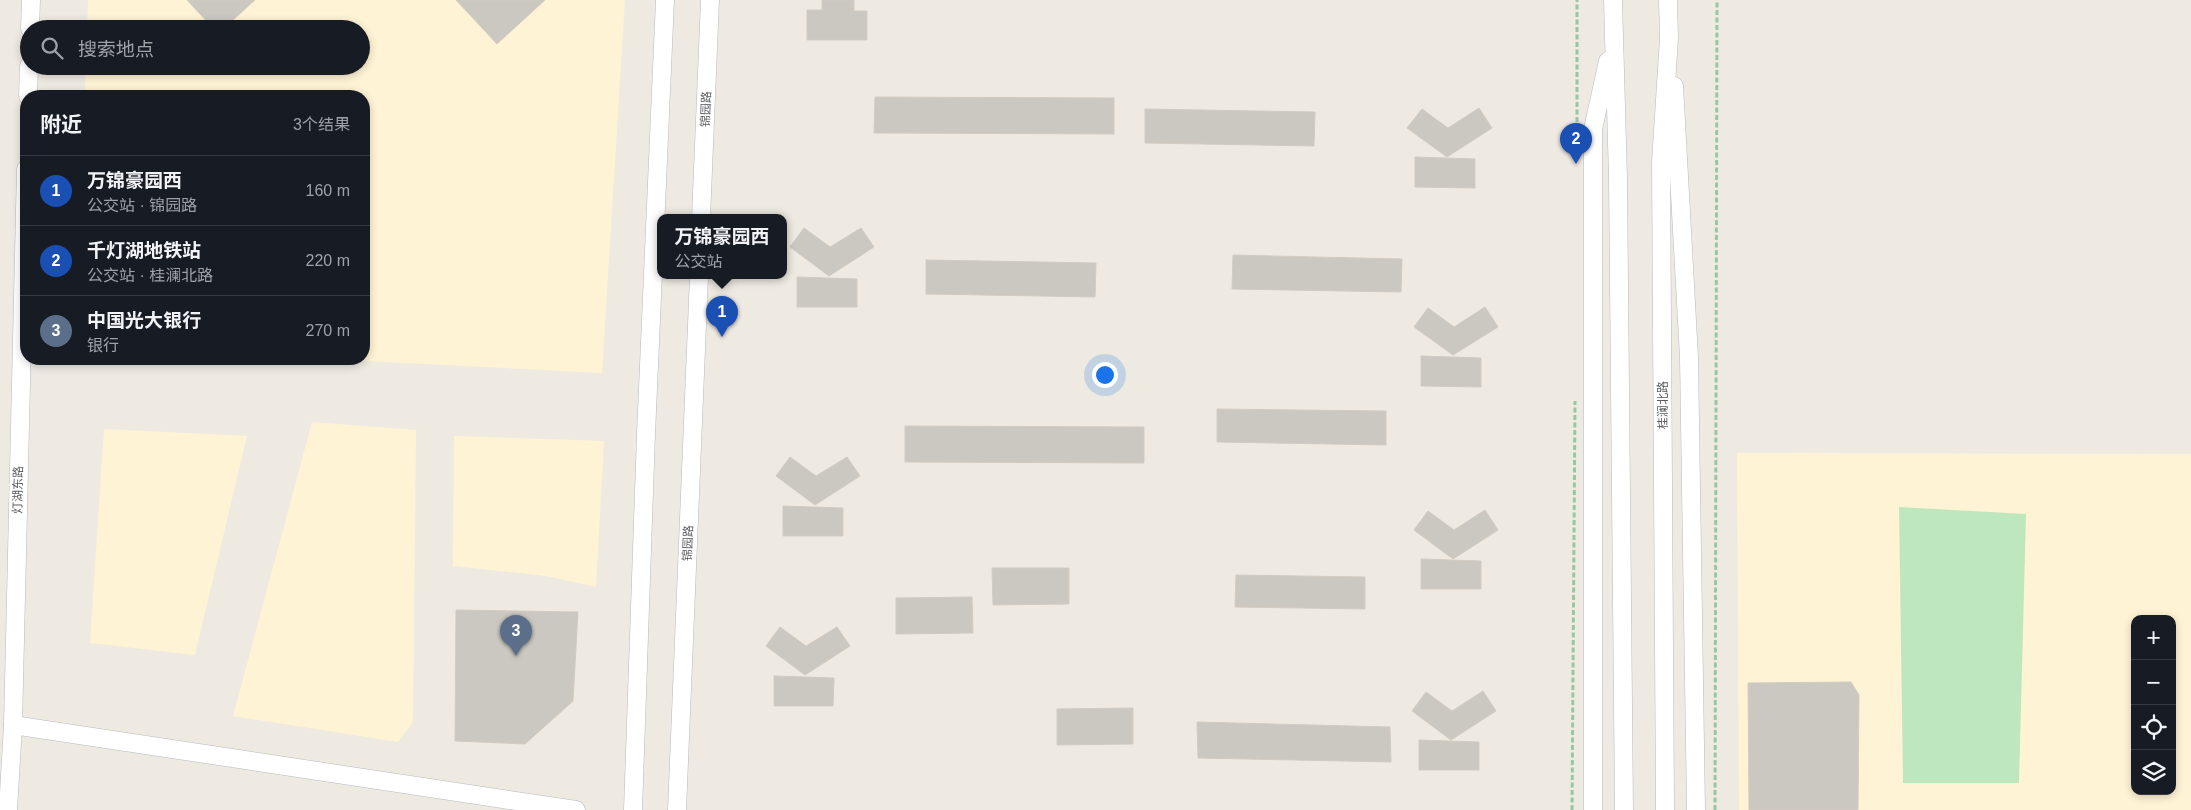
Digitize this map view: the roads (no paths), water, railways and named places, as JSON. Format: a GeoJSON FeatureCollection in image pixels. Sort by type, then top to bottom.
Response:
{"type":"FeatureCollection","features":[{"type":"Feature","properties":{"kind":"main road"},"geometry":{"type":"LineString","coordinates":[[30,20],[31,0]]}},
{"type":"Feature","properties":{"kind":"main road"},"geometry":{"type":"LineString","coordinates":[[633,810],[647,414],[665,0]]}},
{"type":"Feature","properties":{"kind":"main road","name":"锦园路"},"geometry":{"type":"LineString","coordinates":[[701,214],[710,0]]}},
{"type":"Feature","properties":{"kind":"main road"},"geometry":{"type":"LineString","coordinates":[[1613,0],[1618,218],[1624,810]]}},
{"type":"Feature","properties":{"kind":"main road","name":"桂澜北路"},"geometry":{"type":"LineString","coordinates":[[1665,810],[1661,162],[1669,38],[1668,0]]}},
{"type":"Feature","properties":{"kind":"main road"},"geometry":{"type":"LineString","coordinates":[[1593,810],[1593,130],[1614,33]]}},
{"type":"Feature","properties":{"kind":"main road"},"geometry":{"type":"LineString","coordinates":[[1669,38],[1677,114],[1689,356],[1696,810]]}},
{"type":"Feature","properties":{"kind":"main road"},"geometry":{"type":"LineString","coordinates":[[28,90],[29,75]]}},
{"type":"Feature","properties":{"kind":"main road","name":"锦园路"},"geometry":{"type":"LineString","coordinates":[[677,810],[699,279]]}},
{"type":"Feature","properties":{"kind":"main road","name":"灯湖东路"},"geometry":{"type":"LineString","coordinates":[[8,810],[13,725],[21,365]]}},
{"type":"Feature","properties":{"kind":"main road"},"geometry":{"type":"LineString","coordinates":[[13,725],[576,810]]}},
{"type":"Feature","properties":{"kind":"place","name":"千灯湖地铁站"},"geometry":{"type":"Point","coordinates":[1576,164]}},
{"type":"Feature","properties":{"kind":"place","name":"万锦豪园西"},"geometry":{"type":"Point","coordinates":[722,337]}},
{"type":"Feature","properties":{"kind":"place","name":"中国光大银行"},"geometry":{"type":"Point","coordinates":[516,656]}}]}
